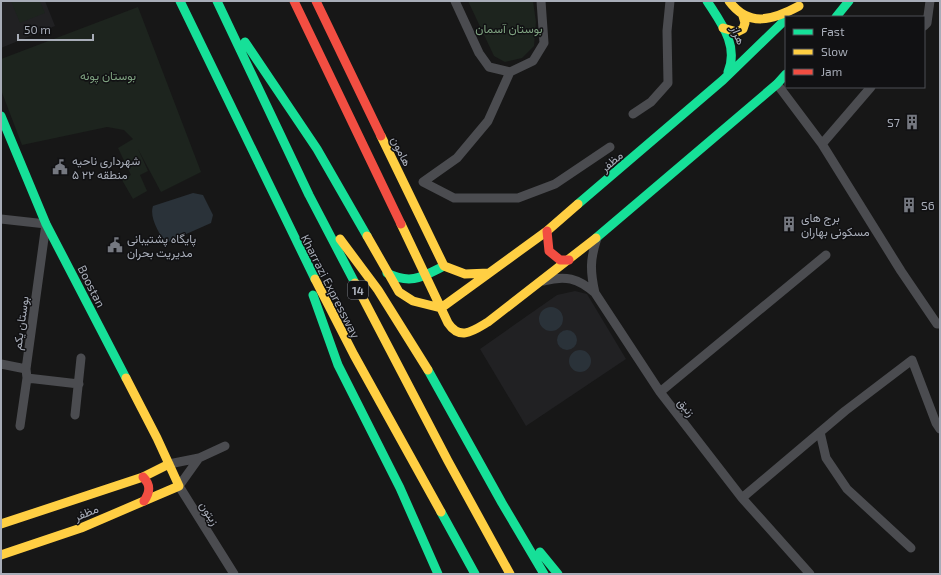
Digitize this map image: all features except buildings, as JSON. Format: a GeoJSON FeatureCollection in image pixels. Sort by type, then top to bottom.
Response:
{"type":"FeatureCollection","features":[{"type":"Feature","properties":{"kind":"main road","name":"Kharrazi Expressway"},"geometry":{"type":"LineString","coordinates":[[180,1],[292,235],[354,355],[474,574]]}},
{"type":"Feature","properties":{"kind":"main road","name":"Kharrazi Expressway"},"geometry":{"type":"LineString","coordinates":[[217,1],[309,196],[509,574]]}},
{"type":"Feature","properties":{"kind":"main road"},"geometry":{"type":"LineString","coordinates":[[217,1],[317,148],[399,292],[406,299],[416,303],[441,308]]}},
{"type":"Feature","properties":{"kind":"main road"},"geometry":{"type":"LineString","coordinates":[[294,1],[448,323],[455,332],[463,333],[484,323],[541,282],[597,238],[777,84],[785,75]]}},
{"type":"Feature","properties":{"kind":"main road","name":"هامون"},"geometry":{"type":"LineString","coordinates":[[316,1],[444,266]]}},
{"type":"Feature","properties":{"kind":"main road","name":"هراز"},"geometry":{"type":"LineString","coordinates":[[707,1],[730,42],[734,59],[723,80]]}},
{"type":"Feature","properties":{"kind":"main road","name":"هراز"},"geometry":{"type":"LineString","coordinates":[[729,1],[737,12],[743,16],[765,19],[777,17],[802,4]]}},
{"type":"Feature","properties":{"kind":"main road"},"geometry":{"type":"LineString","coordinates":[[837,16],[849,1]]}},
{"type":"Feature","properties":{"kind":"main road"},"geometry":{"type":"LineString","coordinates":[[789,16],[802,4]]}},
{"type":"Feature","properties":{"kind":"main road"},"geometry":{"type":"LineString","coordinates":[[723,28],[737,32],[743,29],[745,23],[743,16]]}},
{"type":"Feature","properties":{"kind":"main road","name":"مظفر"},"geometry":{"type":"LineString","coordinates":[[441,308],[547,232],[723,80],[785,20]]}},
{"type":"Feature","properties":{"kind":"main road","name":"Boostan"},"geometry":{"type":"LineString","coordinates":[[1,116],[46,224],[169,464]]}},
{"type":"Feature","properties":{"kind":"main road"},"geometry":{"type":"LineString","coordinates":[[309,196],[378,291],[433,380],[481,468],[544,574]]}},
{"type":"Feature","properties":{"kind":"main road"},"geometry":{"type":"LineString","coordinates":[[547,232],[547,245],[549,251],[560,260],[568,260]]}},
{"type":"Feature","properties":{"kind":"main road"},"geometry":{"type":"LineString","coordinates":[[292,235],[338,365],[400,488],[438,574]]}},
{"type":"Feature","properties":{"kind":"main road"},"geometry":{"type":"LineString","coordinates":[[387,273],[406,281],[414,280],[444,266],[460,273],[475,275],[492,272]]}},
{"type":"Feature","properties":{"kind":"main road","name":"مظفر"},"geometry":{"type":"LineString","coordinates":[[1,524],[143,477],[169,464]]}},
{"type":"Feature","properties":{"kind":"main road","name":"زیتون"},"geometry":{"type":"LineString","coordinates":[[169,464],[179,486]]}},
{"type":"Feature","properties":{"kind":"main road"},"geometry":{"type":"LineString","coordinates":[[481,468],[526,533],[558,574]]}},
{"type":"Feature","properties":{"kind":"main road"},"geometry":{"type":"LineString","coordinates":[[143,477],[147,481],[150,489],[150,494],[144,501]]}},
{"type":"Feature","properties":{"kind":"main road","name":"مظفر"},"geometry":{"type":"LineString","coordinates":[[1,555],[81,528],[179,486]]}},
{"type":"Feature","properties":{"kind":"street"},"geometry":{"type":"LineString","coordinates":[[455,1],[479,53],[489,67],[510,72],[533,61],[544,43],[541,1]]}},
{"type":"Feature","properties":{"kind":"street"},"geometry":{"type":"LineString","coordinates":[[633,114],[651,102],[668,83],[667,30],[670,1]]}},
{"type":"Feature","properties":{"kind":"street"},"geometry":{"type":"LineString","coordinates":[[925,25],[927,22],[930,1]]}},
{"type":"Feature","properties":{"kind":"street"},"geometry":{"type":"LineString","coordinates":[[510,72],[488,121],[457,158],[423,182],[454,198],[518,198],[555,184],[610,147]]}},
{"type":"Feature","properties":{"kind":"street"},"geometry":{"type":"LineString","coordinates":[[777,84],[822,144],[901,271],[937,324],[940,324]]}},
{"type":"Feature","properties":{"kind":"street"},"geometry":{"type":"LineString","coordinates":[[822,144],[870,88]]}},
{"type":"Feature","properties":{"kind":"street"},"geometry":{"type":"LineString","coordinates":[[1,219],[46,224]]}},
{"type":"Feature","properties":{"kind":"street","name":"بوستان یکم"},"geometry":{"type":"LineString","coordinates":[[20,426],[46,224]]}},
{"type":"Feature","properties":{"kind":"street"},"geometry":{"type":"LineString","coordinates":[[595,293],[591,272],[591,255],[597,238]]}},
{"type":"Feature","properties":{"kind":"street"},"geometry":{"type":"LineString","coordinates":[[660,392],[826,255]]}},
{"type":"Feature","properties":{"kind":"street","name":"زنبق"},"geometry":{"type":"LineString","coordinates":[[541,282],[558,277],[571,278],[584,283],[595,293],[660,392],[742,498],[810,574]]}},
{"type":"Feature","properties":{"kind":"street"},"geometry":{"type":"LineString","coordinates":[[75,415],[81,358]]}},
{"type":"Feature","properties":{"kind":"street"},"geometry":{"type":"LineString","coordinates":[[742,498],[820,432],[912,360],[936,423],[940,429]]}},
{"type":"Feature","properties":{"kind":"street"},"geometry":{"type":"LineString","coordinates":[[1,364],[26,373],[79,384]]}},
{"type":"Feature","properties":{"kind":"street"},"geometry":{"type":"LineString","coordinates":[[820,432],[826,458],[847,489],[911,548]]}},
{"type":"Feature","properties":{"kind":"street"},"geometry":{"type":"LineString","coordinates":[[169,464],[199,458],[224,446]]}},
{"type":"Feature","properties":{"kind":"street"},"geometry":{"type":"LineString","coordinates":[[179,486],[199,458]]}},
{"type":"Feature","properties":{"kind":"street","name":"زیتون"},"geometry":{"type":"LineString","coordinates":[[179,486],[234,574]]}},
{"type":"Feature","properties":{"kind":"shaded area"},"geometry":{"type":"Polygon","coordinates":[[[1,1],[45,1],[55,26],[1,48],[1,1]]]}},
{"type":"Feature","properties":{"kind":"shaded area"},"geometry":{"type":"Polygon","coordinates":[[[193,193],[203,195],[213,215],[211,223],[166,243],[160,235],[152,215],[153,206],[193,193]]]}},
{"type":"Feature","properties":{"kind":"shaded area"},"geometry":{"type":"Polygon","coordinates":[[[575,291],[587,294],[626,359],[526,426],[480,349],[557,295],[575,291]]]}},
{"type":"Feature","properties":{"kind":"shaded area"},"geometry":{"type":"Polygon","coordinates":[[[551,307],[556,308],[562,314],[562,324],[556,330],[551,331],[546,330],[540,324],[539,319],[540,314],[546,308],[551,307]]]}},
{"type":"Feature","properties":{"kind":"shaded area"},"geometry":{"type":"Polygon","coordinates":[[[567,330],[574,333],[577,340],[574,347],[567,350],[560,347],[557,340],[560,333],[567,330]]]}},
{"type":"Feature","properties":{"kind":"shaded area"},"geometry":{"type":"Polygon","coordinates":[[[580,350],[588,353],[591,361],[588,369],[580,372],[572,369],[569,361],[572,353],[580,350]]]}},
{"type":"Feature","properties":{"kind":"green space"},"geometry":{"type":"Polygon","coordinates":[[[11,1],[40,1],[45,13],[20,23],[11,1]]]}},
{"type":"Feature","properties":{"kind":"green space","name":"بوستان آسمان"},"geometry":{"type":"Polygon","coordinates":[[[468,1],[533,1],[536,22],[534,46],[522,58],[505,62],[494,56],[468,1]]]}},
{"type":"Feature","properties":{"kind":"green space","name":"بوستان پونه"},"geometry":{"type":"Polygon","coordinates":[[[138,7],[201,172],[161,192],[138,149],[148,171],[140,175],[147,191],[133,199],[122,180],[131,175],[118,148],[133,139],[124,130],[107,127],[22,145],[1,90],[1,59],[138,7]]]}},
{"type":"Feature","properties":{"kind":"traffic: fast"},"geometry":{"type":"LineString","coordinates":[[180,1],[315,279]]}},
{"type":"Feature","properties":{"kind":"traffic: fast"},"geometry":{"type":"LineString","coordinates":[[217,1],[309,195],[355,283]]}},
{"type":"Feature","properties":{"kind":"traffic: fast"},"geometry":{"type":"LineString","coordinates":[[707,1],[723,26],[730,43],[731,62],[728,72]]}},
{"type":"Feature","properties":{"kind":"traffic: fast"},"geometry":{"type":"LineString","coordinates":[[837,16],[849,1]]}},
{"type":"Feature","properties":{"kind":"traffic: fast"},"geometry":{"type":"LineString","coordinates":[[578,204],[723,80],[785,20]]}},
{"type":"Feature","properties":{"kind":"traffic: fast"},"geometry":{"type":"LineString","coordinates":[[245,42],[317,149],[367,236]]}},
{"type":"Feature","properties":{"kind":"traffic: fast"},"geometry":{"type":"LineString","coordinates":[[596,238],[777,84],[785,75]]}},
{"type":"Feature","properties":{"kind":"traffic: fast"},"geometry":{"type":"LineString","coordinates":[[1,116],[46,224],[126,378]]}},
{"type":"Feature","properties":{"kind":"traffic: fast"},"geometry":{"type":"LineString","coordinates":[[387,273],[395,277],[410,279],[423,276],[444,266]]}},
{"type":"Feature","properties":{"kind":"traffic: fast"},"geometry":{"type":"LineString","coordinates":[[313,295],[338,365],[400,488],[438,574]]}},
{"type":"Feature","properties":{"kind":"traffic: fast"},"geometry":{"type":"LineString","coordinates":[[428,370],[502,503],[544,574]]}},
{"type":"Feature","properties":{"kind":"traffic: fast"},"geometry":{"type":"LineString","coordinates":[[441,512],[475,574]]}},
{"type":"Feature","properties":{"kind":"traffic: fast"},"geometry":{"type":"LineString","coordinates":[[540,552],[558,574]]}},
{"type":"Feature","properties":{"kind":"traffic: slow"},"geometry":{"type":"LineString","coordinates":[[729,1],[737,10],[745,15],[762,19],[780,15],[799,6]]}},
{"type":"Feature","properties":{"kind":"traffic: slow"},"geometry":{"type":"LineString","coordinates":[[723,28],[737,32],[743,29],[745,23],[743,16]]}},
{"type":"Feature","properties":{"kind":"traffic: slow"},"geometry":{"type":"LineString","coordinates":[[381,136],[444,266],[465,274],[489,273]]}},
{"type":"Feature","properties":{"kind":"traffic: slow"},"geometry":{"type":"LineString","coordinates":[[441,308],[547,231],[578,204]]}},
{"type":"Feature","properties":{"kind":"traffic: slow"},"geometry":{"type":"LineString","coordinates":[[401,224],[448,323],[457,332],[462,333],[472,331],[488,322],[596,238]]}},
{"type":"Feature","properties":{"kind":"traffic: slow"},"geometry":{"type":"LineString","coordinates":[[367,236],[399,292],[413,301],[441,308]]}},
{"type":"Feature","properties":{"kind":"traffic: slow"},"geometry":{"type":"LineString","coordinates":[[340,239],[378,290],[428,370]]}},
{"type":"Feature","properties":{"kind":"traffic: slow"},"geometry":{"type":"LineString","coordinates":[[315,279],[354,355],[441,512]]}},
{"type":"Feature","properties":{"kind":"traffic: slow"},"geometry":{"type":"LineString","coordinates":[[355,283],[448,461],[510,574]]}},
{"type":"Feature","properties":{"kind":"traffic: slow"},"geometry":{"type":"LineString","coordinates":[[1,555],[81,528],[179,486],[157,438],[126,378]]}},
{"type":"Feature","properties":{"kind":"traffic: slow"},"geometry":{"type":"LineString","coordinates":[[1,524],[143,477],[169,464]]}},
{"type":"Feature","properties":{"kind":"traffic: jam"},"geometry":{"type":"LineString","coordinates":[[294,1],[401,224]]}},
{"type":"Feature","properties":{"kind":"traffic: jam"},"geometry":{"type":"LineString","coordinates":[[316,1],[381,136]]}},
{"type":"Feature","properties":{"kind":"traffic: jam"},"geometry":{"type":"LineString","coordinates":[[547,231],[549,251],[560,260],[569,260]]}},
{"type":"Feature","properties":{"kind":"traffic: jam"},"geometry":{"type":"LineString","coordinates":[[143,477],[146,480],[149,489],[148,495],[144,501]]}},
{"type":"Feature","properties":{"kind":"place","name":"S7"},"geometry":{"type":"Point","coordinates":[912,122]}},
{"type":"Feature","properties":{"kind":"place","name":"شهرداری ناحیه ۵ منطقه ۲۲"},"geometry":{"type":"Point","coordinates":[60,167]}},
{"type":"Feature","properties":{"kind":"place","name":"S6"},"geometry":{"type":"Point","coordinates":[909,205]}},
{"type":"Feature","properties":{"kind":"place","name":"برج های مسکونی بهاران"},"geometry":{"type":"Point","coordinates":[789,224]}},
{"type":"Feature","properties":{"kind":"place","name":"پایگاه پشتیبانی مدیریت بحران"},"geometry":{"type":"Point","coordinates":[115,245]}}]}
